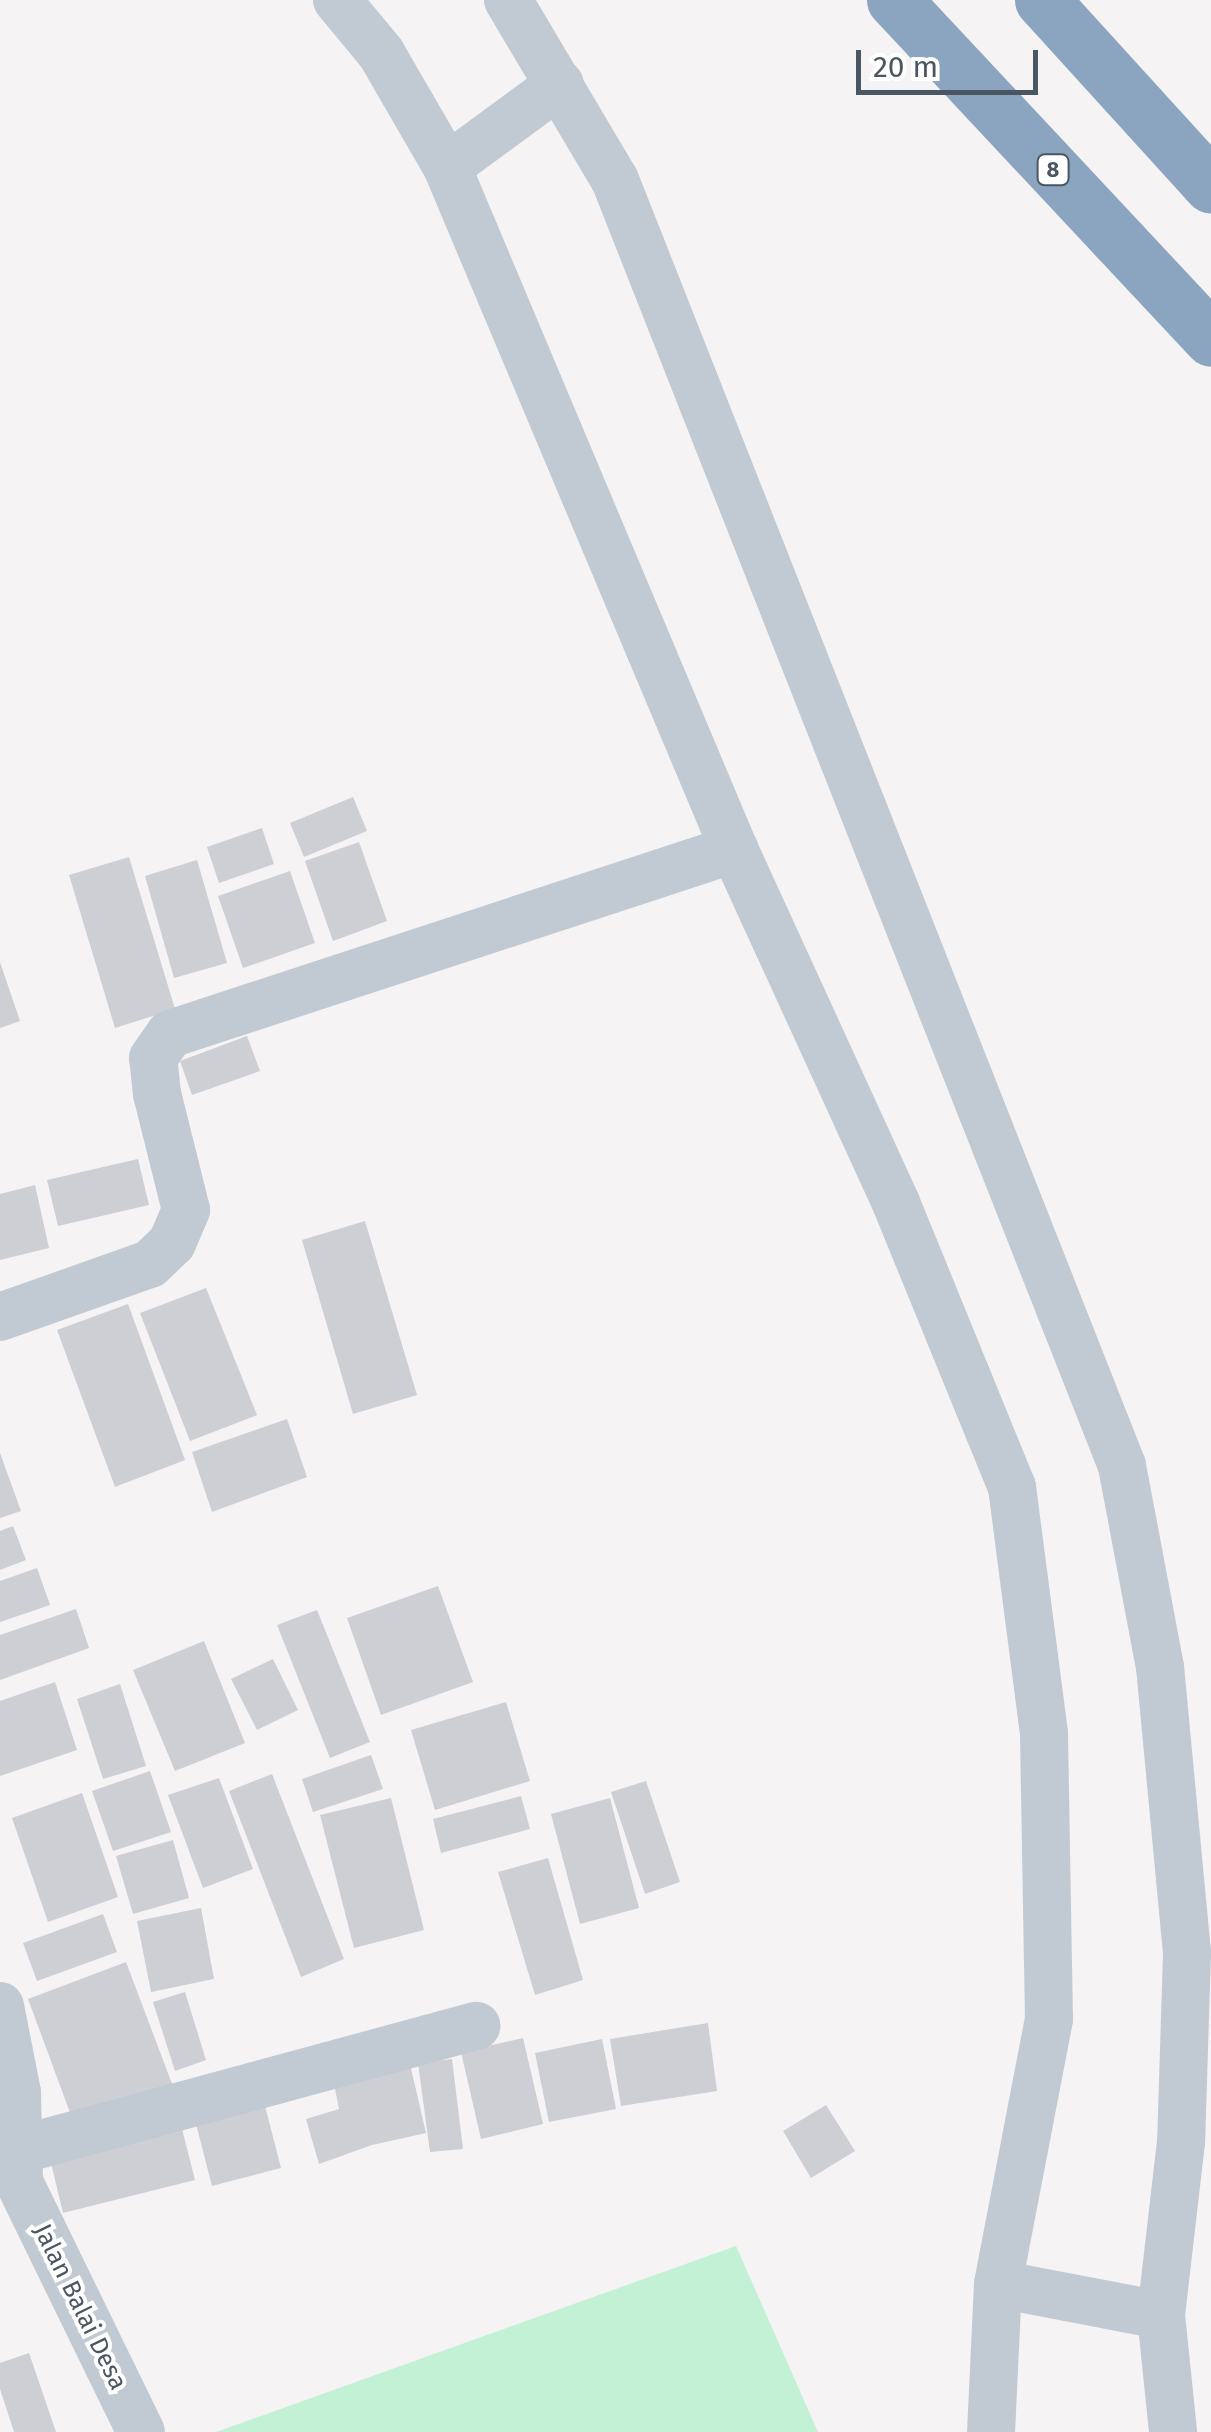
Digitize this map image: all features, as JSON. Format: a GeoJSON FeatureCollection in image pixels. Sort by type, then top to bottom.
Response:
{"type":"FeatureCollection","features":[{"type":"Feature","properties":{"kind":"highway","name":"8"},"geometry":{"type":"LineString","coordinates":[[894,0],[1211,339]]}},
{"type":"Feature","properties":{"kind":"highway"},"geometry":{"type":"LineString","coordinates":[[1042,0],[1211,186]]}},
{"type":"Feature","properties":{"kind":"street"},"geometry":{"type":"LineString","coordinates":[[337,0],[381,52],[447,167],[734,849],[896,1203],[1012,1487],[1044,1734],[1049,2019],[998,2284],[991,2432]]}},
{"type":"Feature","properties":{"kind":"street"},"geometry":{"type":"LineString","coordinates":[[508,0],[615,180],[1122,1466],[1160,1666],[1187,1954],[1180,2142],[1162,2314],[1173,2432]]}},
{"type":"Feature","properties":{"kind":"street"},"geometry":{"type":"LineString","coordinates":[[447,167],[560,84]]}},
{"type":"Feature","properties":{"kind":"street"},"geometry":{"type":"LineString","coordinates":[[0,1317],[150,1264],[172,1244],[186,1210],[157,1094],[153,1058],[170,1034],[734,849]]}},
{"type":"Feature","properties":{"kind":"street"},"geometry":{"type":"LineString","coordinates":[[0,2006],[17,2093],[13,2172],[476,2026]]}},
{"type":"Feature","properties":{"kind":"street","name":"Jalan Balai Desa"},"geometry":{"type":"LineString","coordinates":[[13,2172],[141,2432]]}},
{"type":"Feature","properties":{"kind":"street"},"geometry":{"type":"LineString","coordinates":[[998,2284],[1162,2314]]}},
{"type":"Feature","properties":{"kind":"green space"},"geometry":{"type":"Polygon","coordinates":[[[736,2246],[818,2432],[216,2432],[736,2246]]]}},
{"type":"Feature","properties":{"kind":"building"},"geometry":{"type":"Polygon","coordinates":[[[353,797],[367,831],[304,857],[290,823],[353,797]]]}},
{"type":"Feature","properties":{"kind":"building"},"geometry":{"type":"Polygon","coordinates":[[[262,828],[274,864],[219,883],[207,847],[262,828]]]}},
{"type":"Feature","properties":{"kind":"building"},"geometry":{"type":"Polygon","coordinates":[[[359,842],[387,921],[333,941],[305,861],[359,842]]]}},
{"type":"Feature","properties":{"kind":"building"},"geometry":{"type":"Polygon","coordinates":[[[129,857],[175,1009],[115,1028],[69,875],[129,857]]]}},
{"type":"Feature","properties":{"kind":"building"},"geometry":{"type":"Polygon","coordinates":[[[197,860],[227,963],[174,978],[145,876],[197,860]]]}},
{"type":"Feature","properties":{"kind":"building"},"geometry":{"type":"Polygon","coordinates":[[[290,871],[315,943],[243,968],[218,896],[290,871]]]}},
{"type":"Feature","properties":{"kind":"building"},"geometry":{"type":"Polygon","coordinates":[[[0,962],[20,1021],[0,1028],[0,962]]]}},
{"type":"Feature","properties":{"kind":"building"},"geometry":{"type":"Polygon","coordinates":[[[247,1036],[260,1071],[192,1095],[180,1061],[247,1036]]]}},
{"type":"Feature","properties":{"kind":"building"},"geometry":{"type":"Polygon","coordinates":[[[138,1159],[149,1205],[58,1226],[47,1180],[138,1159]]]}},
{"type":"Feature","properties":{"kind":"building"},"geometry":{"type":"Polygon","coordinates":[[[35,1185],[49,1248],[0,1260],[0,1194],[35,1185]]]}},
{"type":"Feature","properties":{"kind":"building"},"geometry":{"type":"Polygon","coordinates":[[[365,1221],[417,1395],[353,1414],[302,1240],[365,1221]]]}},
{"type":"Feature","properties":{"kind":"building"},"geometry":{"type":"Polygon","coordinates":[[[206,1288],[257,1415],[190,1441],[140,1313],[206,1288]]]}},
{"type":"Feature","properties":{"kind":"building"},"geometry":{"type":"Polygon","coordinates":[[[128,1304],[185,1460],[115,1487],[57,1330],[128,1304]]]}},
{"type":"Feature","properties":{"kind":"building"},"geometry":{"type":"Polygon","coordinates":[[[287,1419],[307,1477],[212,1512],[192,1452],[287,1419]]]}},
{"type":"Feature","properties":{"kind":"building"},"geometry":{"type":"Polygon","coordinates":[[[0,1453],[21,1511],[0,1518],[0,1453]]]}},
{"type":"Feature","properties":{"kind":"building"},"geometry":{"type":"Polygon","coordinates":[[[13,1526],[26,1560],[0,1570],[0,1531],[13,1526]]]}},
{"type":"Feature","properties":{"kind":"building"},"geometry":{"type":"Polygon","coordinates":[[[37,1568],[50,1605],[0,1622],[0,1581],[37,1568]]]}},
{"type":"Feature","properties":{"kind":"building"},"geometry":{"type":"Polygon","coordinates":[[[438,1586],[473,1682],[381,1715],[347,1618],[438,1586]]]}},
{"type":"Feature","properties":{"kind":"building"},"geometry":{"type":"Polygon","coordinates":[[[76,1609],[89,1648],[0,1680],[0,1635],[76,1609]]]}},
{"type":"Feature","properties":{"kind":"building"},"geometry":{"type":"Polygon","coordinates":[[[317,1610],[370,1742],[330,1758],[277,1625],[317,1610]]]}},
{"type":"Feature","properties":{"kind":"building"},"geometry":{"type":"Polygon","coordinates":[[[204,1641],[245,1743],[175,1771],[133,1670],[204,1641]]]}},
{"type":"Feature","properties":{"kind":"building"},"geometry":{"type":"Polygon","coordinates":[[[273,1659],[298,1710],[257,1730],[231,1679],[273,1659]]]}},
{"type":"Feature","properties":{"kind":"building"},"geometry":{"type":"Polygon","coordinates":[[[55,1682],[77,1750],[0,1776],[0,1701],[55,1682]]]}},
{"type":"Feature","properties":{"kind":"building"},"geometry":{"type":"Polygon","coordinates":[[[120,1684],[146,1766],[103,1779],[77,1699],[120,1684]]]}},
{"type":"Feature","properties":{"kind":"building"},"geometry":{"type":"Polygon","coordinates":[[[506,1702],[530,1781],[435,1810],[411,1730],[506,1702]]]}},
{"type":"Feature","properties":{"kind":"building"},"geometry":{"type":"Polygon","coordinates":[[[371,1755],[383,1789],[313,1812],[302,1779],[371,1755]]]}},
{"type":"Feature","properties":{"kind":"building"},"geometry":{"type":"Polygon","coordinates":[[[150,1771],[171,1832],[113,1851],[92,1791],[150,1771]]]}},
{"type":"Feature","properties":{"kind":"building"},"geometry":{"type":"Polygon","coordinates":[[[272,1774],[344,1959],[301,1977],[229,1791],[272,1774]]]}},
{"type":"Feature","properties":{"kind":"building"},"geometry":{"type":"Polygon","coordinates":[[[219,1778],[253,1869],[203,1888],[168,1795],[219,1778]]]}},
{"type":"Feature","properties":{"kind":"building"},"geometry":{"type":"Polygon","coordinates":[[[646,1781],[680,1882],[645,1894],[611,1792],[646,1781]]]}},
{"type":"Feature","properties":{"kind":"building"},"geometry":{"type":"Polygon","coordinates":[[[82,1793],[118,1897],[48,1922],[12,1818],[82,1793]]]}},
{"type":"Feature","properties":{"kind":"building"},"geometry":{"type":"Polygon","coordinates":[[[521,1796],[530,1829],[441,1853],[433,1819],[521,1796]]]}},
{"type":"Feature","properties":{"kind":"building"},"geometry":{"type":"Polygon","coordinates":[[[391,1798],[424,1930],[354,1948],[320,1815],[391,1798]]]}},
{"type":"Feature","properties":{"kind":"building"},"geometry":{"type":"Polygon","coordinates":[[[610,1798],[639,1908],[580,1924],[551,1814],[610,1798]]]}},
{"type":"Feature","properties":{"kind":"building"},"geometry":{"type":"Polygon","coordinates":[[[173,1840],[189,1898],[133,1914],[116,1856],[173,1840]]]}},
{"type":"Feature","properties":{"kind":"building"},"geometry":{"type":"Polygon","coordinates":[[[548,1858],[583,1980],[535,1995],[498,1872],[548,1858]]]}},
{"type":"Feature","properties":{"kind":"building"},"geometry":{"type":"Polygon","coordinates":[[[201,1908],[214,1979],[151,1992],[137,1921],[201,1908]]]}},
{"type":"Feature","properties":{"kind":"building"},"geometry":{"type":"Polygon","coordinates":[[[103,1914],[117,1952],[37,1981],[23,1943],[103,1914]]]}},
{"type":"Feature","properties":{"kind":"building"},"geometry":{"type":"Polygon","coordinates":[[[126,1962],[174,2089],[75,2126],[28,1999],[126,1962]]]}},
{"type":"Feature","properties":{"kind":"building"},"geometry":{"type":"Polygon","coordinates":[[[185,1992],[206,2060],[175,2071],[153,2002],[185,1992]]]}},
{"type":"Feature","properties":{"kind":"building"},"geometry":{"type":"Polygon","coordinates":[[[708,2023],[717,2091],[621,2106],[610,2039],[708,2023]]]}},
{"type":"Feature","properties":{"kind":"building"},"geometry":{"type":"Polygon","coordinates":[[[523,2038],[543,2124],[481,2139],[461,2052],[523,2038]]]}},
{"type":"Feature","properties":{"kind":"building"},"geometry":{"type":"Polygon","coordinates":[[[602,2039],[616,2109],[549,2122],[535,2053],[602,2039]]]}},
{"type":"Feature","properties":{"kind":"building"},"geometry":{"type":"Polygon","coordinates":[[[407,2051],[426,2133],[372,2145],[319,2164],[306,2119],[339,2109],[331,2069],[407,2051]]]}},
{"type":"Feature","properties":{"kind":"building"},"geometry":{"type":"Polygon","coordinates":[[[452,2059],[463,2149],[430,2152],[418,2063],[452,2059]]]}},
{"type":"Feature","properties":{"kind":"building"},"geometry":{"type":"Polygon","coordinates":[[[264,2102],[281,2168],[212,2186],[195,2120],[264,2102]]]}},
{"type":"Feature","properties":{"kind":"building"},"geometry":{"type":"Polygon","coordinates":[[[826,2105],[855,2151],[811,2178],[783,2131],[826,2105]]]}},
{"type":"Feature","properties":{"kind":"building"},"geometry":{"type":"Polygon","coordinates":[[[181,2125],[195,2180],[63,2213],[50,2159],[181,2125]]]}},
{"type":"Feature","properties":{"kind":"building"},"geometry":{"type":"Polygon","coordinates":[[[29,2353],[56,2432],[14,2432],[0,2389],[0,2363],[29,2353]]]}}]}
